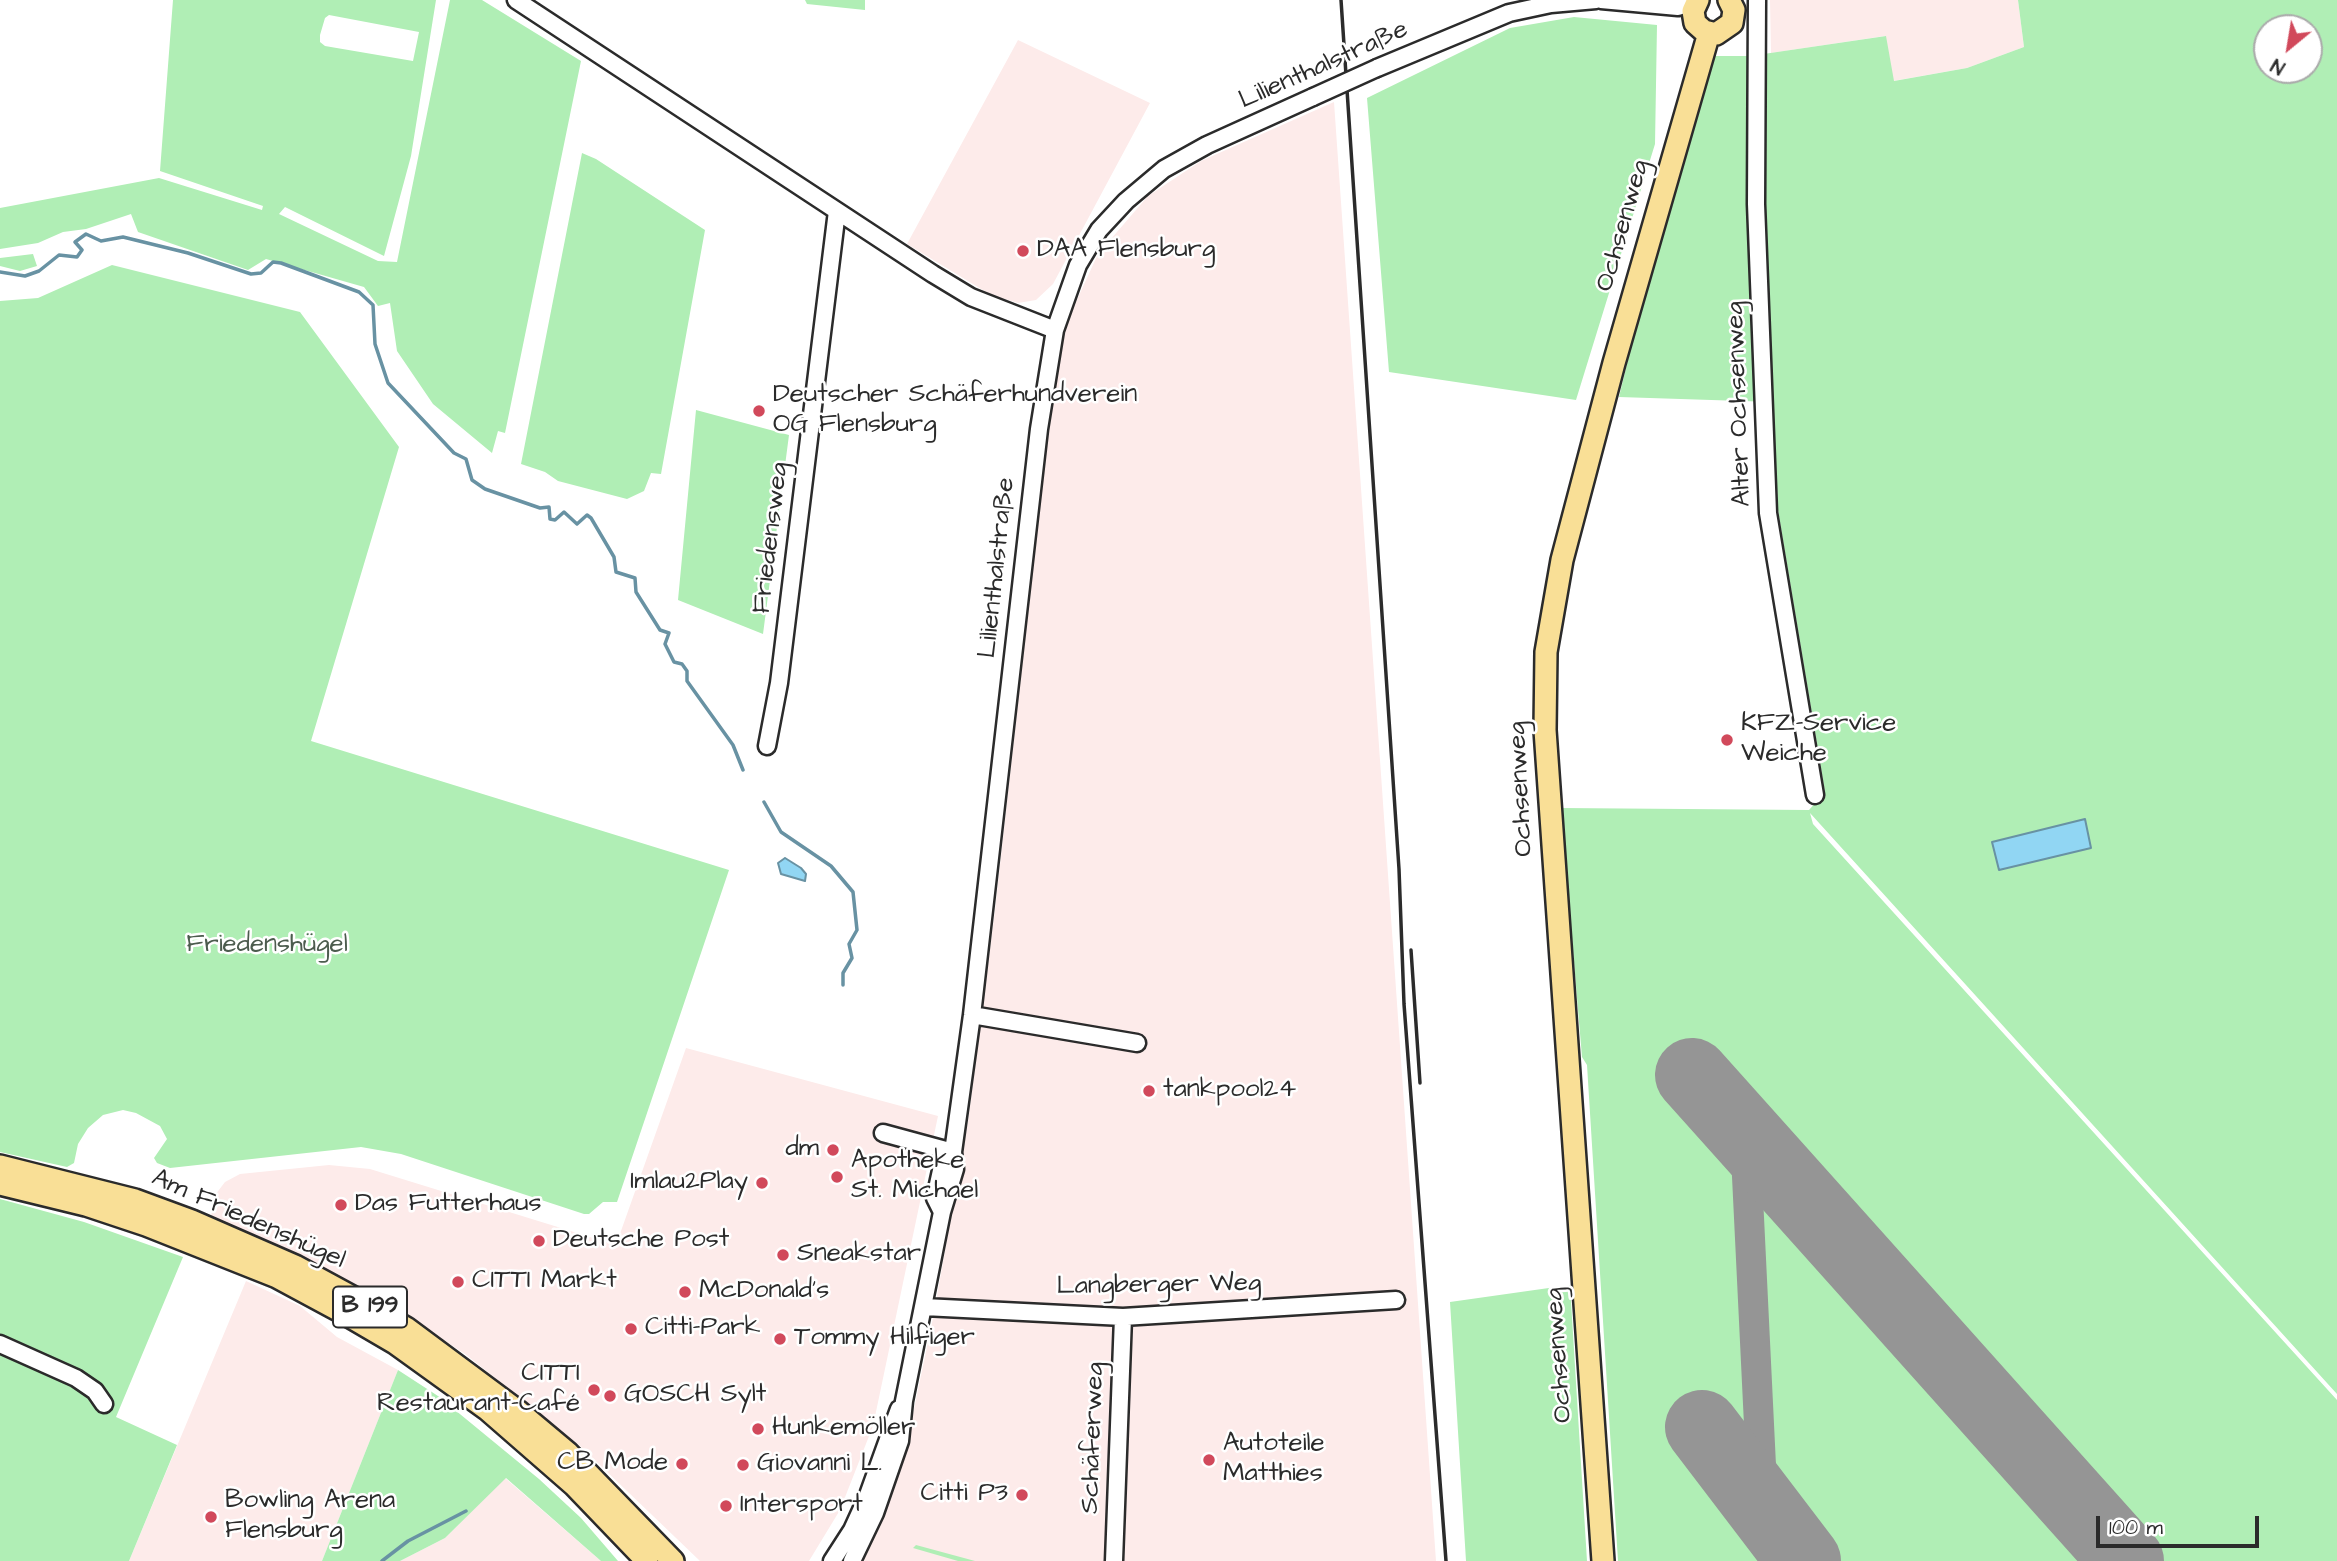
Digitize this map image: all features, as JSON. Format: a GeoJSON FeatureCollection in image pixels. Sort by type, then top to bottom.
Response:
{"type":"FeatureCollection","features":[{"type":"Feature","properties":{"kind":"main road","name":"Ochsenweg"},"geometry":{"type":"LineString","coordinates":[[1603,1561],[1545,730],[1546,652],[1569,534],[1702,28],[1693,11],[1698,0]]}},
{"type":"Feature","properties":{"kind":"main road"},"geometry":{"type":"LineString","coordinates":[[1702,28],[1728,28],[1731,5]]}},
{"type":"Feature","properties":{"kind":"main road","name":"Am Friedenshügel"},"geometry":{"type":"LineString","coordinates":[[0,1166],[135,1200],[192,1221],[295,1266],[364,1304],[465,1370],[519,1412],[568,1454],[673,1561]]}},
{"type":"Feature","properties":{"kind":"main road","name":"Am Friedenshügel"},"geometry":{"type":"LineString","coordinates":[[0,1184],[86,1205],[146,1225],[277,1278],[342,1312],[395,1343],[488,1410],[574,1485],[647,1561]]}},
{"type":"Feature","properties":{"kind":"street"},"geometry":{"type":"LineString","coordinates":[[516,0],[971,297],[1055,330]]}},
{"type":"Feature","properties":{"kind":"street","name":"Lilienthalstraße"},"geometry":{"type":"LineString","coordinates":[[840,1558],[889,1477],[902,1429],[904,1401],[942,1212],[935,1198],[942,1167],[953,1152],[972,1014],[1039,429],[1055,330],[1079,265],[1099,230],[1126,201],[1164,169],[1207,145],[1377,68],[1509,13],[1551,4],[1598,0],[1685,6],[1698,0]]}},
{"type":"Feature","properties":{"kind":"street","name":"Alter Ochsenweg"},"geometry":{"type":"LineString","coordinates":[[1731,5],[1757,4],[1756,204],[1768,513],[1815,795]]}},
{"type":"Feature","properties":{"kind":"street","name":"Lilienthalstraße"},"geometry":{"type":"LineString","coordinates":[[1657,5],[1677,10],[1702,28]]}},
{"type":"Feature","properties":{"kind":"street","name":"Friedensweg"},"geometry":{"type":"LineString","coordinates":[[767,746],[779,683],[837,211]]}},
{"type":"Feature","properties":{"kind":"street"},"geometry":{"type":"LineString","coordinates":[[972,1014],[1137,1043]]}},
{"type":"Feature","properties":{"kind":"street"},"geometry":{"type":"LineString","coordinates":[[883,1133],[953,1152]]}},
{"type":"Feature","properties":{"kind":"street","name":"Langberger Weg"},"geometry":{"type":"LineString","coordinates":[[923,1307],[1123,1317],[1396,1300]]}},
{"type":"Feature","properties":{"kind":"street","name":"Schäferweg"},"geometry":{"type":"LineString","coordinates":[[1114,1561],[1123,1317]]}},
{"type":"Feature","properties":{"kind":"street"},"geometry":{"type":"LineString","coordinates":[[0,1344],[76,1378],[95,1391],[104,1405]]}},
{"type":"Feature","properties":{"kind":"street","name":"Lilienthalstraße"},"geometry":{"type":"LineString","coordinates":[[840,1558],[868,1495],[904,1401]]}},
{"type":"Feature","properties":{"kind":"shaded area"},"geometry":{"type":"Polygon","coordinates":[[[1770,0],[2018,0],[2024,47],[1967,68],[1893,81],[1885,36],[1771,53],[1770,0]]]}},
{"type":"Feature","properties":{"kind":"shaded area"},"geometry":{"type":"Polygon","coordinates":[[[1018,40],[1150,103],[1053,284],[1036,300],[1018,303],[991,295],[907,244],[1018,40]]]}},
{"type":"Feature","properties":{"kind":"shaded area"},"geometry":{"type":"Polygon","coordinates":[[[1334,102],[1436,1561],[858,1561],[873,1537],[906,1447],[933,1318],[968,1122],[995,910],[1058,341],[1098,254],[1148,196],[1201,161],[1334,102]]]}},
{"type":"Feature","properties":{"kind":"shaded area"},"geometry":{"type":"Polygon","coordinates":[[[686,1048],[938,1116],[873,1426],[840,1510],[809,1561],[700,1561],[579,1445],[465,1354],[385,1302],[302,1257],[211,1216],[215,1195],[225,1182],[240,1174],[329,1165],[370,1169],[616,1245],[686,1048]]]}},
{"type":"Feature","properties":{"kind":"shaded area"},"geometry":{"type":"Polygon","coordinates":[[[246,1281],[300,1306],[337,1337],[398,1370],[322,1561],[129,1561],[246,1281]]]}},
{"type":"Feature","properties":{"kind":"shaded area"},"geometry":{"type":"Polygon","coordinates":[[[505,1478],[601,1561],[400,1561],[445,1538],[505,1478]]]}},
{"type":"Feature","properties":{"kind":"green space"},"geometry":{"type":"Polygon","coordinates":[[[173,0],[436,0],[411,156],[384,256],[285,207],[279,214],[378,261],[397,262],[450,0],[482,0],[581,61],[505,433],[498,431],[492,453],[433,404],[397,351],[390,303],[378,306],[364,287],[266,259],[248,270],[138,232],[131,214],[86,229],[63,232],[38,243],[0,249],[0,208],[159,178],[262,210],[263,206],[160,171],[173,0]],[[329,15],[325,18],[320,42],[325,46],[413,61],[419,32],[329,15]]]}},
{"type":"Feature","properties":{"kind":"green space"},"geometry":{"type":"Polygon","coordinates":[[[805,0],[865,0],[865,10],[807,4],[805,0]]]}},
{"type":"Feature","properties":{"kind":"green space"},"geometry":{"type":"Polygon","coordinates":[[[2018,0],[2337,0],[2337,1394],[1810,813],[1813,824],[2337,1400],[2337,1561],[1618,1561],[1587,1065],[1582,1057],[1561,808],[1809,810],[1825,792],[1778,510],[1773,402],[1619,397],[1656,243],[1708,56],[1750,56],[1886,36],[1894,81],[1967,68],[2024,47],[2018,0]]]}},
{"type":"Feature","properties":{"kind":"green space"},"geometry":{"type":"Polygon","coordinates":[[[1574,17],[1657,25],[1655,144],[1576,400],[1389,372],[1367,98],[1510,28],[1574,17]]]}},
{"type":"Feature","properties":{"kind":"green space"},"geometry":{"type":"Polygon","coordinates":[[[582,153],[596,159],[705,230],[661,474],[651,473],[644,491],[627,499],[558,481],[545,472],[521,464],[582,153]]]}},
{"type":"Feature","properties":{"kind":"green space"},"geometry":{"type":"Polygon","coordinates":[[[33,254],[37,266],[20,271],[0,266],[0,258],[33,254]]]}},
{"type":"Feature","properties":{"kind":"green space","name":"Friedenshügel"},"geometry":{"type":"Polygon","coordinates":[[[112,265],[300,312],[399,447],[311,741],[729,870],[617,1202],[603,1202],[589,1214],[584,1214],[401,1154],[361,1147],[170,1168],[157,1163],[154,1158],[167,1139],[160,1126],[136,1113],[123,1110],[103,1115],[88,1128],[78,1144],[74,1163],[67,1167],[0,1152],[0,301],[38,298],[112,265]]]}},
{"type":"Feature","properties":{"kind":"green space"},"geometry":{"type":"Polygon","coordinates":[[[696,410],[789,435],[763,634],[678,600],[696,410]]]}},
{"type":"Feature","properties":{"kind":"green space"},"geometry":{"type":"Polygon","coordinates":[[[0,1199],[84,1222],[183,1257],[116,1417],[177,1445],[129,1561],[0,1561],[0,1199]]]}},
{"type":"Feature","properties":{"kind":"green space"},"geometry":{"type":"Polygon","coordinates":[[[1570,1285],[1587,1561],[1466,1561],[1450,1302],[1570,1285]]]}},
{"type":"Feature","properties":{"kind":"green space"},"geometry":{"type":"Polygon","coordinates":[[[398,1370],[438,1396],[539,1479],[581,1518],[618,1561],[601,1561],[506,1478],[445,1538],[400,1561],[322,1561],[398,1370]]]}},
{"type":"Feature","properties":{"kind":"green space"},"geometry":{"type":"Polygon","coordinates":[[[916,1545],[975,1561],[958,1561],[913,1548],[916,1545]]]}},
{"type":"Feature","properties":{"kind":"water"},"geometry":{"type":"Polygon","coordinates":[[[2085,819],[2091,848],[1999,870],[1992,842],[2085,819]]]}},
{"type":"Feature","properties":{"kind":"water"},"geometry":{"type":"Polygon","coordinates":[[[785,858],[801,868],[806,874],[805,881],[781,874],[778,863],[785,858]]]}},
{"type":"Feature","properties":{"kind":"waterway"},"geometry":{"type":"LineString","coordinates":[[0,272],[25,276],[39,271],[59,255],[77,257],[82,250],[75,242],[86,234],[101,241],[123,237],[188,253],[251,274],[261,273],[273,262],[281,263],[359,292],[373,305],[375,344],[388,383],[454,453],[466,459],[472,480],[485,489],[540,508],[549,507],[550,519],[555,520],[564,512],[577,524],[587,515],[591,518],[614,557],[616,572],[635,578],[636,592],[660,630],[669,633],[665,644],[674,662],[682,664],[687,671],[687,681],[733,745],[743,770]]}},
{"type":"Feature","properties":{"kind":"waterway"},"geometry":{"type":"LineString","coordinates":[[764,802],[781,832],[831,866],[853,892],[857,930],[849,944],[852,958],[843,973],[843,985]]}},
{"type":"Feature","properties":{"kind":"waterway"},"geometry":{"type":"LineString","coordinates":[[382,1561],[408,1541],[466,1511]]}},
{"type":"Feature","properties":{"kind":"taxiway"},"geometry":{"type":"LineString","coordinates":[[1745,1135],[1763,1507]]}},
{"type":"Feature","properties":{"kind":"runway"},"geometry":{"type":"LineString","coordinates":[[1692,1075],[2127,1561]]}},
{"type":"Feature","properties":{"kind":"runway"},"geometry":{"type":"LineString","coordinates":[[1702,1427],[1804,1561]]}},
{"type":"Feature","properties":{"kind":"railway"},"geometry":{"type":"LineString","coordinates":[[1341,0],[1399,869],[1404,1004],[1446,1561]]}},
{"type":"Feature","properties":{"kind":"railway"},"geometry":{"type":"LineString","coordinates":[[1411,950],[1420,1083]]}},
{"type":"Feature","properties":{"kind":"place","name":"DAA Flensburg"},"geometry":{"type":"Point","coordinates":[1023,251]}},
{"type":"Feature","properties":{"kind":"place","name":"Deutscher Schäferhundverein OG Flensburg"},"geometry":{"type":"Point","coordinates":[759,411]}},
{"type":"Feature","properties":{"kind":"place","name":"KFZ-Service Weiche"},"geometry":{"type":"Point","coordinates":[1727,740]}},
{"type":"Feature","properties":{"kind":"place","name":"tankpool24"},"geometry":{"type":"Point","coordinates":[1149,1091]}},
{"type":"Feature","properties":{"kind":"place","name":"dm"},"geometry":{"type":"Point","coordinates":[833,1150]}},
{"type":"Feature","properties":{"kind":"place","name":"Apotheke St. Michael"},"geometry":{"type":"Point","coordinates":[837,1177]}},
{"type":"Feature","properties":{"kind":"place","name":"Imlau2Play"},"geometry":{"type":"Point","coordinates":[762,1183]}},
{"type":"Feature","properties":{"kind":"place","name":"Das Futterhaus"},"geometry":{"type":"Point","coordinates":[341,1205]}},
{"type":"Feature","properties":{"kind":"place","name":"Deutsche Post"},"geometry":{"type":"Point","coordinates":[539,1241]}},
{"type":"Feature","properties":{"kind":"place","name":"Sneakstar"},"geometry":{"type":"Point","coordinates":[783,1255]}},
{"type":"Feature","properties":{"kind":"place","name":"CITTI Markt"},"geometry":{"type":"Point","coordinates":[458,1282]}},
{"type":"Feature","properties":{"kind":"place","name":"McDonald's"},"geometry":{"type":"Point","coordinates":[685,1292]}},
{"type":"Feature","properties":{"kind":"place","name":"Citti-Park"},"geometry":{"type":"Point","coordinates":[631,1329]}},
{"type":"Feature","properties":{"kind":"place","name":"Tommy Hilfiger"},"geometry":{"type":"Point","coordinates":[780,1339]}},
{"type":"Feature","properties":{"kind":"place","name":"CITTI Restaurant-Café"},"geometry":{"type":"Point","coordinates":[594,1390]}},
{"type":"Feature","properties":{"kind":"place","name":"GOSCH Sylt"},"geometry":{"type":"Point","coordinates":[610,1396]}},
{"type":"Feature","properties":{"kind":"place","name":"Hunkemöller"},"geometry":{"type":"Point","coordinates":[758,1429]}},
{"type":"Feature","properties":{"kind":"place","name":"Autoteile Matthies"},"geometry":{"type":"Point","coordinates":[1209,1460]}},
{"type":"Feature","properties":{"kind":"place","name":"CB Mode"},"geometry":{"type":"Point","coordinates":[682,1464]}},
{"type":"Feature","properties":{"kind":"place","name":"Giovanni L."},"geometry":{"type":"Point","coordinates":[743,1465]}},
{"type":"Feature","properties":{"kind":"place","name":"Citti P3"},"geometry":{"type":"Point","coordinates":[1022,1495]}},
{"type":"Feature","properties":{"kind":"place","name":"Intersport"},"geometry":{"type":"Point","coordinates":[726,1506]}},
{"type":"Feature","properties":{"kind":"place","name":"Bowling Arena Flensburg"},"geometry":{"type":"Point","coordinates":[211,1517]}}]}
